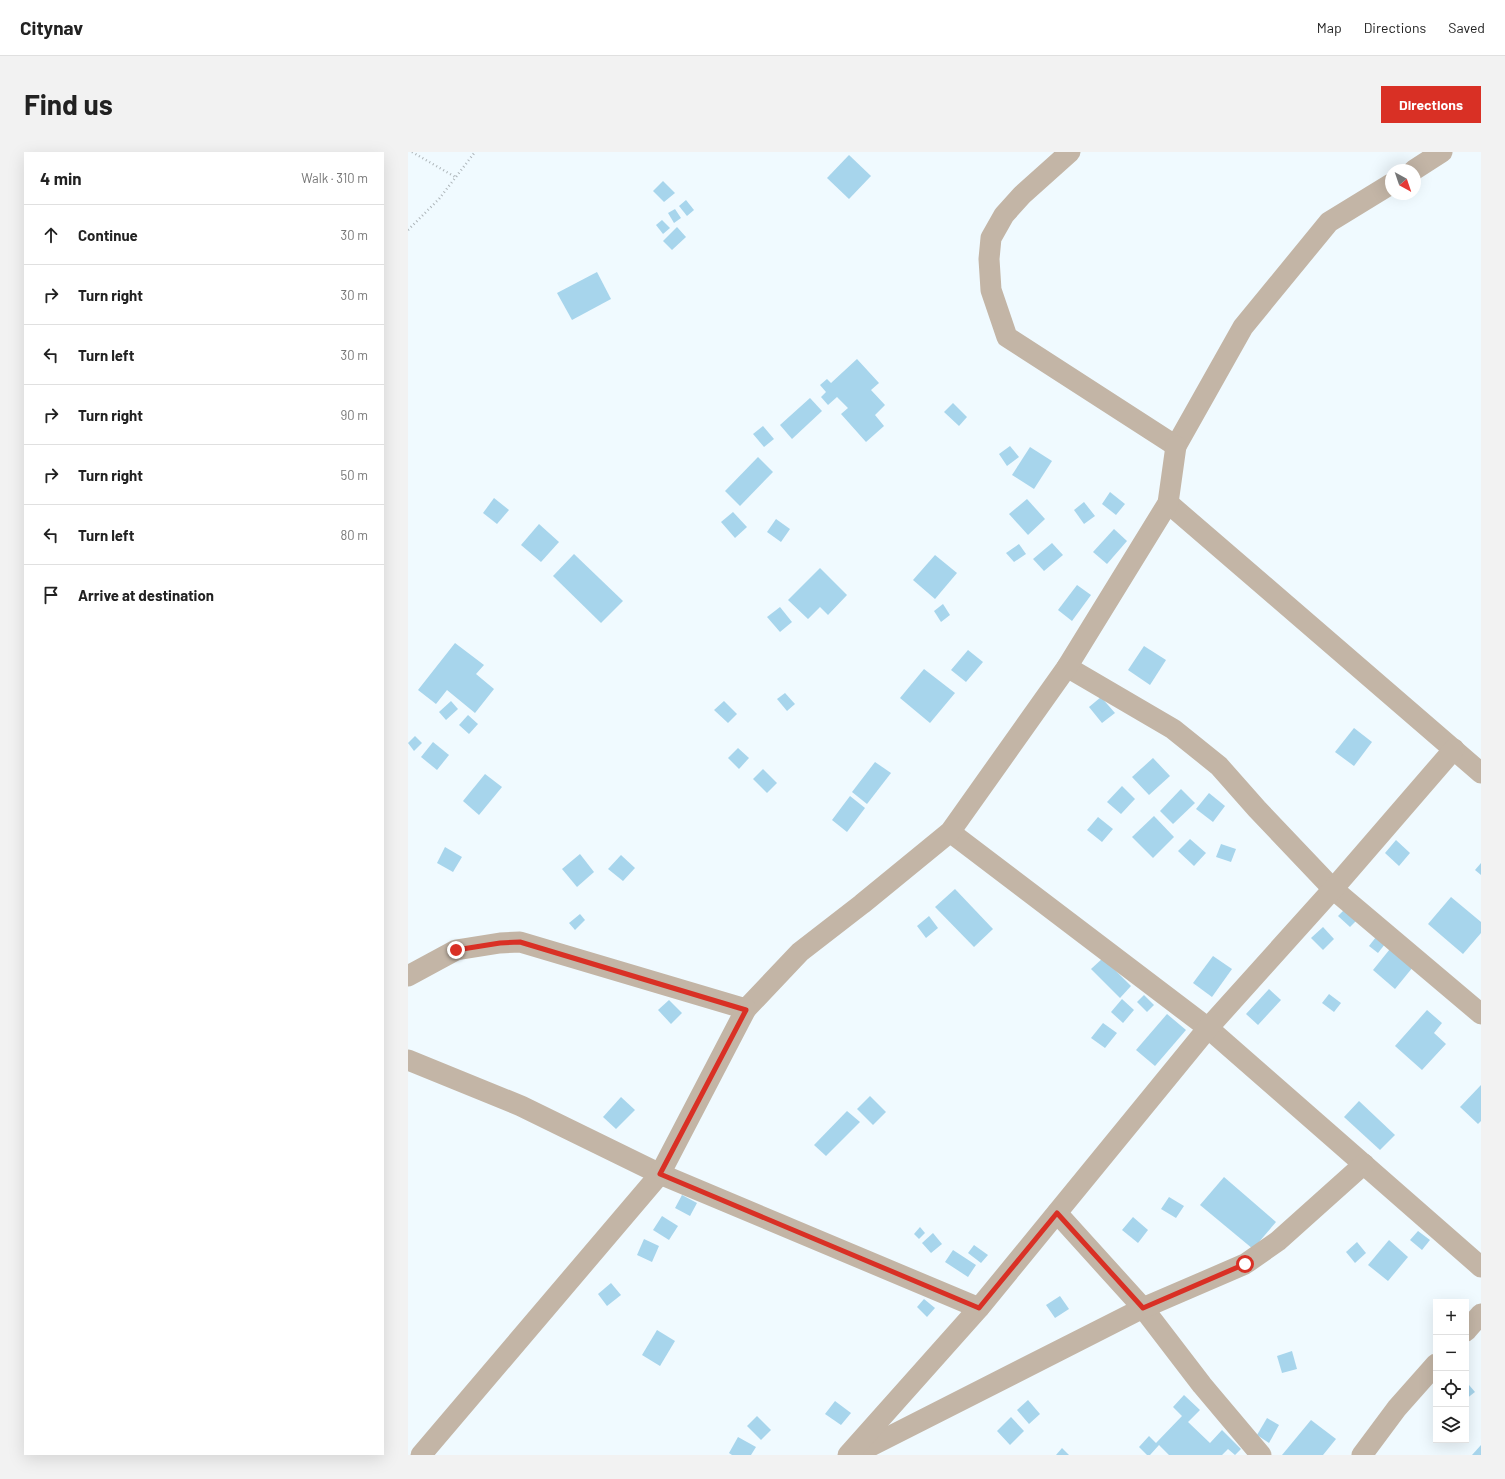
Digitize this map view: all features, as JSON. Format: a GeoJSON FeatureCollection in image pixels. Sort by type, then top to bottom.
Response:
{"type":"FeatureCollection","features":[{"type":"Feature","properties":{"kind":"street"},"geometry":{"type":"LineString","coordinates":[[1070,152],[1022,195],[1004,215],[991,238],[989,260],[991,290],[1007,337],[1176,446]]}},
{"type":"Feature","properties":{"kind":"street"},"geometry":{"type":"LineString","coordinates":[[1421,166],[1442,152]]}},
{"type":"Feature","properties":{"kind":"street"},"geometry":{"type":"LineString","coordinates":[[421,1455],[660,1174],[746,1010],[800,952],[862,904],[950,832],[1067,667],[1168,503],[1176,446],[1243,327],[1329,222],[1385,188]]}},
{"type":"Feature","properties":{"kind":"street"},"geometry":{"type":"LineString","coordinates":[[1168,503],[1481,773]]}},
{"type":"Feature","properties":{"kind":"street"},"geometry":{"type":"LineString","coordinates":[[1067,667],[1173,729],[1219,766],[1257,809],[1333,889],[1481,1014]]}},
{"type":"Feature","properties":{"kind":"street"},"geometry":{"type":"LineString","coordinates":[[848,1455],[979,1308],[1208,1028],[1333,889],[1454,749]]}},
{"type":"Feature","properties":{"kind":"street"},"geometry":{"type":"LineString","coordinates":[[950,832],[1208,1028],[1481,1267]]}},
{"type":"Feature","properties":{"kind":"street"},"geometry":{"type":"LineString","coordinates":[[408,976],[456,950],[500,943],[520,942],[746,1010]]}},
{"type":"Feature","properties":{"kind":"street"},"geometry":{"type":"LineString","coordinates":[[408,1060],[521,1106],[660,1174],[979,1308]]}},
{"type":"Feature","properties":{"kind":"street"},"geometry":{"type":"LineString","coordinates":[[852,1455],[1143,1308],[1245,1264],[1261,1254],[1364,1164]]}},
{"type":"Feature","properties":{"kind":"street"},"geometry":{"type":"LineString","coordinates":[[1057,1213],[1143,1308],[1202,1385],[1260,1455]]}},
{"type":"Feature","properties":{"kind":"street"},"geometry":{"type":"LineString","coordinates":[[1469,1328],[1481,1314]]}},
{"type":"Feature","properties":{"kind":"street"},"geometry":{"type":"LineString","coordinates":[[1362,1455],[1397,1408],[1433,1367]]}},
{"type":"Feature","properties":{"kind":"path"},"geometry":{"type":"LineString","coordinates":[[412,152],[457,178]]}},
{"type":"Feature","properties":{"kind":"path"},"geometry":{"type":"LineString","coordinates":[[408,230],[439,199],[457,178],[475,152]]}},
{"type":"Feature","properties":{"kind":"building"},"geometry":{"type":"Polygon","coordinates":[[[849,155],[871,176],[849,199],[827,178],[849,155]]]}},
{"type":"Feature","properties":{"kind":"building"},"geometry":{"type":"Polygon","coordinates":[[[663,181],[675,193],[664,202],[653,191],[663,181]]]}},
{"type":"Feature","properties":{"kind":"building"},"geometry":{"type":"Polygon","coordinates":[[[686,200],[694,210],[687,216],[679,206],[686,200]]]}},
{"type":"Feature","properties":{"kind":"building"},"geometry":{"type":"Polygon","coordinates":[[[675,209],[681,218],[674,223],[668,213],[675,209]]]}},
{"type":"Feature","properties":{"kind":"building"},"geometry":{"type":"Polygon","coordinates":[[[662,220],[670,228],[663,234],[656,225],[662,220]]]}},
{"type":"Feature","properties":{"kind":"building"},"geometry":{"type":"Polygon","coordinates":[[[677,227],[686,237],[672,250],[663,241],[677,227]]]}},
{"type":"Feature","properties":{"kind":"building"},"geometry":{"type":"Polygon","coordinates":[[[597,272],[611,299],[572,320],[557,293],[597,272]]]}},
{"type":"Feature","properties":{"kind":"building"},"geometry":{"type":"Polygon","coordinates":[[[857,359],[879,383],[871,390],[885,405],[875,415],[884,426],[866,442],[841,414],[848,408],[837,397],[828,405],[821,397],[826,392],[820,385],[827,379],[831,383],[857,359]]]}},
{"type":"Feature","properties":{"kind":"building"},"geometry":{"type":"Polygon","coordinates":[[[810,398],[822,411],[792,439],[780,425],[810,398]]]}},
{"type":"Feature","properties":{"kind":"building"},"geometry":{"type":"Polygon","coordinates":[[[953,403],[967,417],[959,426],[944,412],[953,403]]]}},
{"type":"Feature","properties":{"kind":"building"},"geometry":{"type":"Polygon","coordinates":[[[763,426],[774,439],[764,447],[753,434],[763,426]]]}},
{"type":"Feature","properties":{"kind":"building"},"geometry":{"type":"Polygon","coordinates":[[[1010,446],[1019,457],[1007,466],[999,454],[1010,446]]]}},
{"type":"Feature","properties":{"kind":"building"},"geometry":{"type":"Polygon","coordinates":[[[1030,447],[1052,461],[1034,489],[1012,475],[1030,447]]]}},
{"type":"Feature","properties":{"kind":"building"},"geometry":{"type":"Polygon","coordinates":[[[758,457],[773,472],[740,506],[725,491],[758,457]]]}},
{"type":"Feature","properties":{"kind":"building"},"geometry":{"type":"Polygon","coordinates":[[[1110,492],[1125,504],[1116,515],[1102,504],[1110,492]]]}},
{"type":"Feature","properties":{"kind":"building"},"geometry":{"type":"Polygon","coordinates":[[[494,498],[509,510],[497,524],[483,513],[494,498]]]}},
{"type":"Feature","properties":{"kind":"building"},"geometry":{"type":"Polygon","coordinates":[[[1027,499],[1045,519],[1028,535],[1009,514],[1027,499]]]}},
{"type":"Feature","properties":{"kind":"building"},"geometry":{"type":"Polygon","coordinates":[[[1084,502],[1095,516],[1084,524],[1074,510],[1084,502]]]}},
{"type":"Feature","properties":{"kind":"building"},"geometry":{"type":"Polygon","coordinates":[[[733,512],[747,527],[735,538],[721,522],[733,512]]]}},
{"type":"Feature","properties":{"kind":"building"},"geometry":{"type":"Polygon","coordinates":[[[776,519],[790,529],[781,542],[767,532],[776,519]]]}},
{"type":"Feature","properties":{"kind":"building"},"geometry":{"type":"Polygon","coordinates":[[[539,524],[559,542],[541,562],[521,545],[539,524]]]}},
{"type":"Feature","properties":{"kind":"building"},"geometry":{"type":"Polygon","coordinates":[[[1114,529],[1127,541],[1107,564],[1093,552],[1114,529]]]}},
{"type":"Feature","properties":{"kind":"building"},"geometry":{"type":"Polygon","coordinates":[[[1052,543],[1063,555],[1044,571],[1033,559],[1052,543]]]}},
{"type":"Feature","properties":{"kind":"building"},"geometry":{"type":"Polygon","coordinates":[[[1019,544],[1026,554],[1014,562],[1006,553],[1019,544]]]}},
{"type":"Feature","properties":{"kind":"building"},"geometry":{"type":"Polygon","coordinates":[[[574,554],[623,601],[601,623],[553,576],[574,554]]]}},
{"type":"Feature","properties":{"kind":"building"},"geometry":{"type":"Polygon","coordinates":[[[935,555],[957,573],[935,599],[913,580],[935,555]]]}},
{"type":"Feature","properties":{"kind":"building"},"geometry":{"type":"Polygon","coordinates":[[[820,568],[847,595],[828,615],[820,607],[808,619],[788,600],[820,568]]]}},
{"type":"Feature","properties":{"kind":"building"},"geometry":{"type":"Polygon","coordinates":[[[1077,585],[1091,595],[1072,621],[1058,610],[1077,585]]]}},
{"type":"Feature","properties":{"kind":"building"},"geometry":{"type":"Polygon","coordinates":[[[943,604],[950,615],[941,622],[934,611],[943,604]]]}},
{"type":"Feature","properties":{"kind":"building"},"geometry":{"type":"Polygon","coordinates":[[[780,607],[792,622],[780,632],[767,617],[780,607]]]}},
{"type":"Feature","properties":{"kind":"building"},"geometry":{"type":"Polygon","coordinates":[[[455,643],[484,665],[476,674],[494,689],[475,713],[447,690],[436,704],[418,690],[455,643]]]}},
{"type":"Feature","properties":{"kind":"building"},"geometry":{"type":"Polygon","coordinates":[[[1144,646],[1166,660],[1150,685],[1128,670],[1144,646]]]}},
{"type":"Feature","properties":{"kind":"building"},"geometry":{"type":"Polygon","coordinates":[[[968,650],[983,662],[966,682],[951,670],[968,650]]]}},
{"type":"Feature","properties":{"kind":"building"},"geometry":{"type":"Polygon","coordinates":[[[924,669],[955,693],[930,723],[900,698],[924,669]]]}},
{"type":"Feature","properties":{"kind":"building"},"geometry":{"type":"Polygon","coordinates":[[[785,693],[795,704],[787,711],[777,699],[785,693]]]}},
{"type":"Feature","properties":{"kind":"building"},"geometry":{"type":"Polygon","coordinates":[[[1101,697],[1115,713],[1102,723],[1089,707],[1101,697]]]}},
{"type":"Feature","properties":{"kind":"building"},"geometry":{"type":"Polygon","coordinates":[[[451,701],[458,709],[446,720],[439,712],[451,701]]]}},
{"type":"Feature","properties":{"kind":"building"},"geometry":{"type":"Polygon","coordinates":[[[724,701],[737,714],[728,723],[714,710],[724,701]]]}},
{"type":"Feature","properties":{"kind":"building"},"geometry":{"type":"Polygon","coordinates":[[[468,715],[478,724],[469,734],[459,725],[468,715]]]}},
{"type":"Feature","properties":{"kind":"building"},"geometry":{"type":"Polygon","coordinates":[[[1354,728],[1372,742],[1354,766],[1335,752],[1354,728]]]}},
{"type":"Feature","properties":{"kind":"building"},"geometry":{"type":"Polygon","coordinates":[[[415,736],[422,743],[414,751],[408,743],[415,736]]]}},
{"type":"Feature","properties":{"kind":"building"},"geometry":{"type":"Polygon","coordinates":[[[433,742],[449,755],[437,770],[421,757],[433,742]]]}},
{"type":"Feature","properties":{"kind":"building"},"geometry":{"type":"Polygon","coordinates":[[[738,748],[749,758],[739,769],[728,758],[738,748]]]}},
{"type":"Feature","properties":{"kind":"building"},"geometry":{"type":"Polygon","coordinates":[[[1153,758],[1170,776],[1149,795],[1132,777],[1153,758]]]}},
{"type":"Feature","properties":{"kind":"building"},"geometry":{"type":"Polygon","coordinates":[[[875,762],[891,773],[867,804],[852,792],[875,762]]]}},
{"type":"Feature","properties":{"kind":"building"},"geometry":{"type":"Polygon","coordinates":[[[763,769],[777,783],[767,793],[753,779],[763,769]]]}},
{"type":"Feature","properties":{"kind":"building"},"geometry":{"type":"Polygon","coordinates":[[[485,774],[502,787],[479,815],[463,801],[485,774]]]}},
{"type":"Feature","properties":{"kind":"building"},"geometry":{"type":"Polygon","coordinates":[[[1122,786],[1135,799],[1121,814],[1107,802],[1122,786]]]}},
{"type":"Feature","properties":{"kind":"building"},"geometry":{"type":"Polygon","coordinates":[[[1181,789],[1195,803],[1173,824],[1160,811],[1181,789]]]}},
{"type":"Feature","properties":{"kind":"building"},"geometry":{"type":"Polygon","coordinates":[[[1209,793],[1225,806],[1213,822],[1196,809],[1209,793]]]}},
{"type":"Feature","properties":{"kind":"building"},"geometry":{"type":"Polygon","coordinates":[[[850,796],[865,808],[847,832],[832,820],[850,796]]]}},
{"type":"Feature","properties":{"kind":"building"},"geometry":{"type":"Polygon","coordinates":[[[1154,816],[1174,837],[1153,858],[1132,837],[1154,816]]]}},
{"type":"Feature","properties":{"kind":"building"},"geometry":{"type":"Polygon","coordinates":[[[1098,817],[1113,829],[1102,842],[1087,830],[1098,817]]]}},
{"type":"Feature","properties":{"kind":"building"},"geometry":{"type":"Polygon","coordinates":[[[1190,839],[1206,853],[1194,866],[1178,851],[1190,839]]]}},
{"type":"Feature","properties":{"kind":"building"},"geometry":{"type":"Polygon","coordinates":[[[1396,840],[1410,853],[1399,866],[1385,853],[1396,840]]]}},
{"type":"Feature","properties":{"kind":"building"},"geometry":{"type":"Polygon","coordinates":[[[1221,844],[1236,849],[1231,862],[1216,857],[1221,844]]]}},
{"type":"Feature","properties":{"kind":"building"},"geometry":{"type":"Polygon","coordinates":[[[445,847],[462,857],[453,872],[437,863],[445,847]]]}},
{"type":"Feature","properties":{"kind":"building"},"geometry":{"type":"Polygon","coordinates":[[[580,854],[594,872],[577,887],[562,869],[580,854]]]}},
{"type":"Feature","properties":{"kind":"building"},"geometry":{"type":"Polygon","coordinates":[[[621,855],[635,868],[623,881],[608,869],[621,855]]]}},
{"type":"Feature","properties":{"kind":"building"},"geometry":{"type":"Polygon","coordinates":[[[1481,863],[1481,875],[1475,870],[1481,863]]]}},
{"type":"Feature","properties":{"kind":"building"},"geometry":{"type":"Polygon","coordinates":[[[955,889],[993,929],[974,947],[935,907],[955,889]]]}},
{"type":"Feature","properties":{"kind":"building"},"geometry":{"type":"Polygon","coordinates":[[[1451,897],[1481,922],[1481,933],[1463,954],[1428,924],[1451,897]]]}},
{"type":"Feature","properties":{"kind":"building"},"geometry":{"type":"Polygon","coordinates":[[[1347,907],[1359,918],[1350,927],[1338,916],[1347,907]]]}},
{"type":"Feature","properties":{"kind":"building"},"geometry":{"type":"Polygon","coordinates":[[[580,914],[585,920],[575,930],[569,923],[580,914]]]}},
{"type":"Feature","properties":{"kind":"building"},"geometry":{"type":"Polygon","coordinates":[[[929,916],[938,928],[926,938],[917,926],[929,916]]]}},
{"type":"Feature","properties":{"kind":"building"},"geometry":{"type":"Polygon","coordinates":[[[1323,927],[1334,939],[1323,950],[1311,938],[1323,927]]]}},
{"type":"Feature","properties":{"kind":"building"},"geometry":{"type":"Polygon","coordinates":[[[1376,937],[1385,944],[1378,953],[1369,946],[1376,937]]]}},
{"type":"Feature","properties":{"kind":"building"},"geometry":{"type":"Polygon","coordinates":[[[1390,949],[1413,967],[1395,989],[1373,970],[1390,949]]]}},
{"type":"Feature","properties":{"kind":"building"},"geometry":{"type":"Polygon","coordinates":[[[1213,956],[1232,969],[1212,997],[1193,983],[1213,956]]]}},
{"type":"Feature","properties":{"kind":"building"},"geometry":{"type":"Polygon","coordinates":[[[1103,958],[1131,986],[1120,998],[1091,969],[1103,958]]]}},
{"type":"Feature","properties":{"kind":"building"},"geometry":{"type":"Polygon","coordinates":[[[1269,989],[1281,1000],[1258,1025],[1246,1014],[1269,989]]]}},
{"type":"Feature","properties":{"kind":"building"},"geometry":{"type":"Polygon","coordinates":[[[1329,994],[1341,1003],[1334,1012],[1322,1003],[1329,994]]]}},
{"type":"Feature","properties":{"kind":"building"},"geometry":{"type":"Polygon","coordinates":[[[1144,995],[1154,1005],[1147,1012],[1137,1002],[1144,995]]]}},
{"type":"Feature","properties":{"kind":"building"},"geometry":{"type":"Polygon","coordinates":[[[1122,999],[1134,1010],[1123,1023],[1111,1012],[1122,999]]]}},
{"type":"Feature","properties":{"kind":"building"},"geometry":{"type":"Polygon","coordinates":[[[669,1000],[682,1013],[671,1024],[658,1010],[669,1000]]]}},
{"type":"Feature","properties":{"kind":"building"},"geometry":{"type":"Polygon","coordinates":[[[1427,1010],[1442,1023],[1434,1033],[1446,1044],[1422,1070],[1395,1046],[1427,1010]]]}},
{"type":"Feature","properties":{"kind":"building"},"geometry":{"type":"Polygon","coordinates":[[[1167,1014],[1186,1030],[1155,1066],[1136,1050],[1167,1014]]]}},
{"type":"Feature","properties":{"kind":"building"},"geometry":{"type":"Polygon","coordinates":[[[1103,1023],[1117,1033],[1105,1048],[1091,1038],[1103,1023]]]}},
{"type":"Feature","properties":{"kind":"building"},"geometry":{"type":"Polygon","coordinates":[[[1481,1085],[1481,1121],[1478,1124],[1460,1107],[1481,1085]]]}},
{"type":"Feature","properties":{"kind":"building"},"geometry":{"type":"Polygon","coordinates":[[[870,1096],[886,1112],[873,1125],[857,1109],[870,1096]]]}},
{"type":"Feature","properties":{"kind":"building"},"geometry":{"type":"Polygon","coordinates":[[[621,1097],[635,1110],[616,1129],[603,1117],[621,1097]]]}},
{"type":"Feature","properties":{"kind":"building"},"geometry":{"type":"Polygon","coordinates":[[[1359,1101],[1395,1135],[1380,1150],[1344,1117],[1359,1101]]]}},
{"type":"Feature","properties":{"kind":"building"},"geometry":{"type":"Polygon","coordinates":[[[847,1111],[860,1122],[826,1156],[814,1145],[847,1111]]]}},
{"type":"Feature","properties":{"kind":"building"},"geometry":{"type":"Polygon","coordinates":[[[1224,1177],[1276,1222],[1253,1249],[1200,1205],[1224,1177]]]}},
{"type":"Feature","properties":{"kind":"building"},"geometry":{"type":"Polygon","coordinates":[[[682,1195],[697,1203],[690,1216],[675,1208],[682,1195]]]}},
{"type":"Feature","properties":{"kind":"building"},"geometry":{"type":"Polygon","coordinates":[[[1169,1197],[1184,1206],[1176,1218],[1161,1209],[1169,1197]]]}},
{"type":"Feature","properties":{"kind":"building"},"geometry":{"type":"Polygon","coordinates":[[[662,1216],[678,1226],[669,1240],[653,1230],[662,1216]]]}},
{"type":"Feature","properties":{"kind":"building"},"geometry":{"type":"Polygon","coordinates":[[[1133,1217],[1148,1230],[1138,1243],[1122,1230],[1133,1217]]]}},
{"type":"Feature","properties":{"kind":"building"},"geometry":{"type":"Polygon","coordinates":[[[920,1227],[925,1233],[919,1239],[914,1234],[920,1227]]]}},
{"type":"Feature","properties":{"kind":"building"},"geometry":{"type":"Polygon","coordinates":[[[1418,1231],[1430,1240],[1422,1250],[1410,1240],[1418,1231]]]}},
{"type":"Feature","properties":{"kind":"building"},"geometry":{"type":"Polygon","coordinates":[[[933,1233],[942,1244],[931,1253],[922,1243],[933,1233]]]}},
{"type":"Feature","properties":{"kind":"building"},"geometry":{"type":"Polygon","coordinates":[[[644,1239],[659,1246],[652,1262],[637,1255],[644,1239]]]}},
{"type":"Feature","properties":{"kind":"building"},"geometry":{"type":"Polygon","coordinates":[[[1389,1240],[1408,1257],[1388,1281],[1368,1265],[1389,1240]]]}},
{"type":"Feature","properties":{"kind":"building"},"geometry":{"type":"Polygon","coordinates":[[[1357,1242],[1366,1253],[1355,1263],[1346,1252],[1357,1242]]]}},
{"type":"Feature","properties":{"kind":"building"},"geometry":{"type":"Polygon","coordinates":[[[974,1245],[988,1255],[981,1263],[968,1253],[974,1245]]]}},
{"type":"Feature","properties":{"kind":"building"},"geometry":{"type":"Polygon","coordinates":[[[953,1250],[976,1265],[968,1277],[945,1262],[953,1250]]]}},
{"type":"Feature","properties":{"kind":"building"},"geometry":{"type":"Polygon","coordinates":[[[611,1283],[621,1295],[607,1306],[598,1294],[611,1283]]]}},
{"type":"Feature","properties":{"kind":"building"},"geometry":{"type":"Polygon","coordinates":[[[1060,1296],[1069,1309],[1055,1318],[1046,1305],[1060,1296]]]}},
{"type":"Feature","properties":{"kind":"building"},"geometry":{"type":"Polygon","coordinates":[[[924,1299],[935,1308],[927,1317],[917,1307],[924,1299]]]}},
{"type":"Feature","properties":{"kind":"building"},"geometry":{"type":"Polygon","coordinates":[[[657,1330],[675,1341],[660,1366],[642,1355],[657,1330]]]}},
{"type":"Feature","properties":{"kind":"building"},"geometry":{"type":"Polygon","coordinates":[[[1292,1351],[1297,1369],[1282,1373],[1277,1356],[1292,1351]]]}},
{"type":"Feature","properties":{"kind":"building"},"geometry":{"type":"Polygon","coordinates":[[[1469,1385],[1475,1392],[1469,1397],[1469,1385]]]}},
{"type":"Feature","properties":{"kind":"building"},"geometry":{"type":"Polygon","coordinates":[[[1184,1395],[1200,1410],[1188,1422],[1210,1443],[1222,1430],[1241,1449],[1235,1455],[1228,1449],[1222,1455],[1169,1455],[1159,1445],[1150,1455],[1147,1455],[1139,1447],[1149,1436],[1156,1443],[1182,1416],[1173,1407],[1184,1395]]]}},
{"type":"Feature","properties":{"kind":"building"},"geometry":{"type":"Polygon","coordinates":[[[1028,1400],[1040,1414],[1029,1424],[1017,1410],[1028,1400]]]}},
{"type":"Feature","properties":{"kind":"building"},"geometry":{"type":"Polygon","coordinates":[[[835,1401],[851,1413],[841,1425],[825,1414],[835,1401]]]}},
{"type":"Feature","properties":{"kind":"building"},"geometry":{"type":"Polygon","coordinates":[[[757,1416],[771,1430],[761,1440],[747,1426],[757,1416]]]}},
{"type":"Feature","properties":{"kind":"building"},"geometry":{"type":"Polygon","coordinates":[[[1011,1417],[1024,1431],[1010,1445],[997,1431],[1011,1417]]]}},
{"type":"Feature","properties":{"kind":"building"},"geometry":{"type":"Polygon","coordinates":[[[1267,1418],[1279,1425],[1269,1443],[1257,1435],[1267,1418]]]}},
{"type":"Feature","properties":{"kind":"building"},"geometry":{"type":"Polygon","coordinates":[[[1311,1420],[1336,1439],[1323,1455],[1282,1455],[1311,1420]]]}},
{"type":"Feature","properties":{"kind":"building"},"geometry":{"type":"Polygon","coordinates":[[[738,1437],[756,1447],[751,1455],[732,1455],[729,1453],[738,1437]]]}},
{"type":"Feature","properties":{"kind":"building"},"geometry":{"type":"Polygon","coordinates":[[[1481,1445],[1481,1455],[1472,1455],[1481,1445]]]}},
{"type":"Feature","properties":{"kind":"building"},"geometry":{"type":"Polygon","coordinates":[[[1062,1448],[1069,1455],[1056,1455],[1062,1448]]]}},
{"type":"Feature","properties":{"kind":"route"},"geometry":{"type":"LineString","coordinates":[[456,950],[500,943],[520,942],[746,1010],[660,1174],[979,1308],[1057,1213],[1143,1308],[1245,1264]]}}]}
